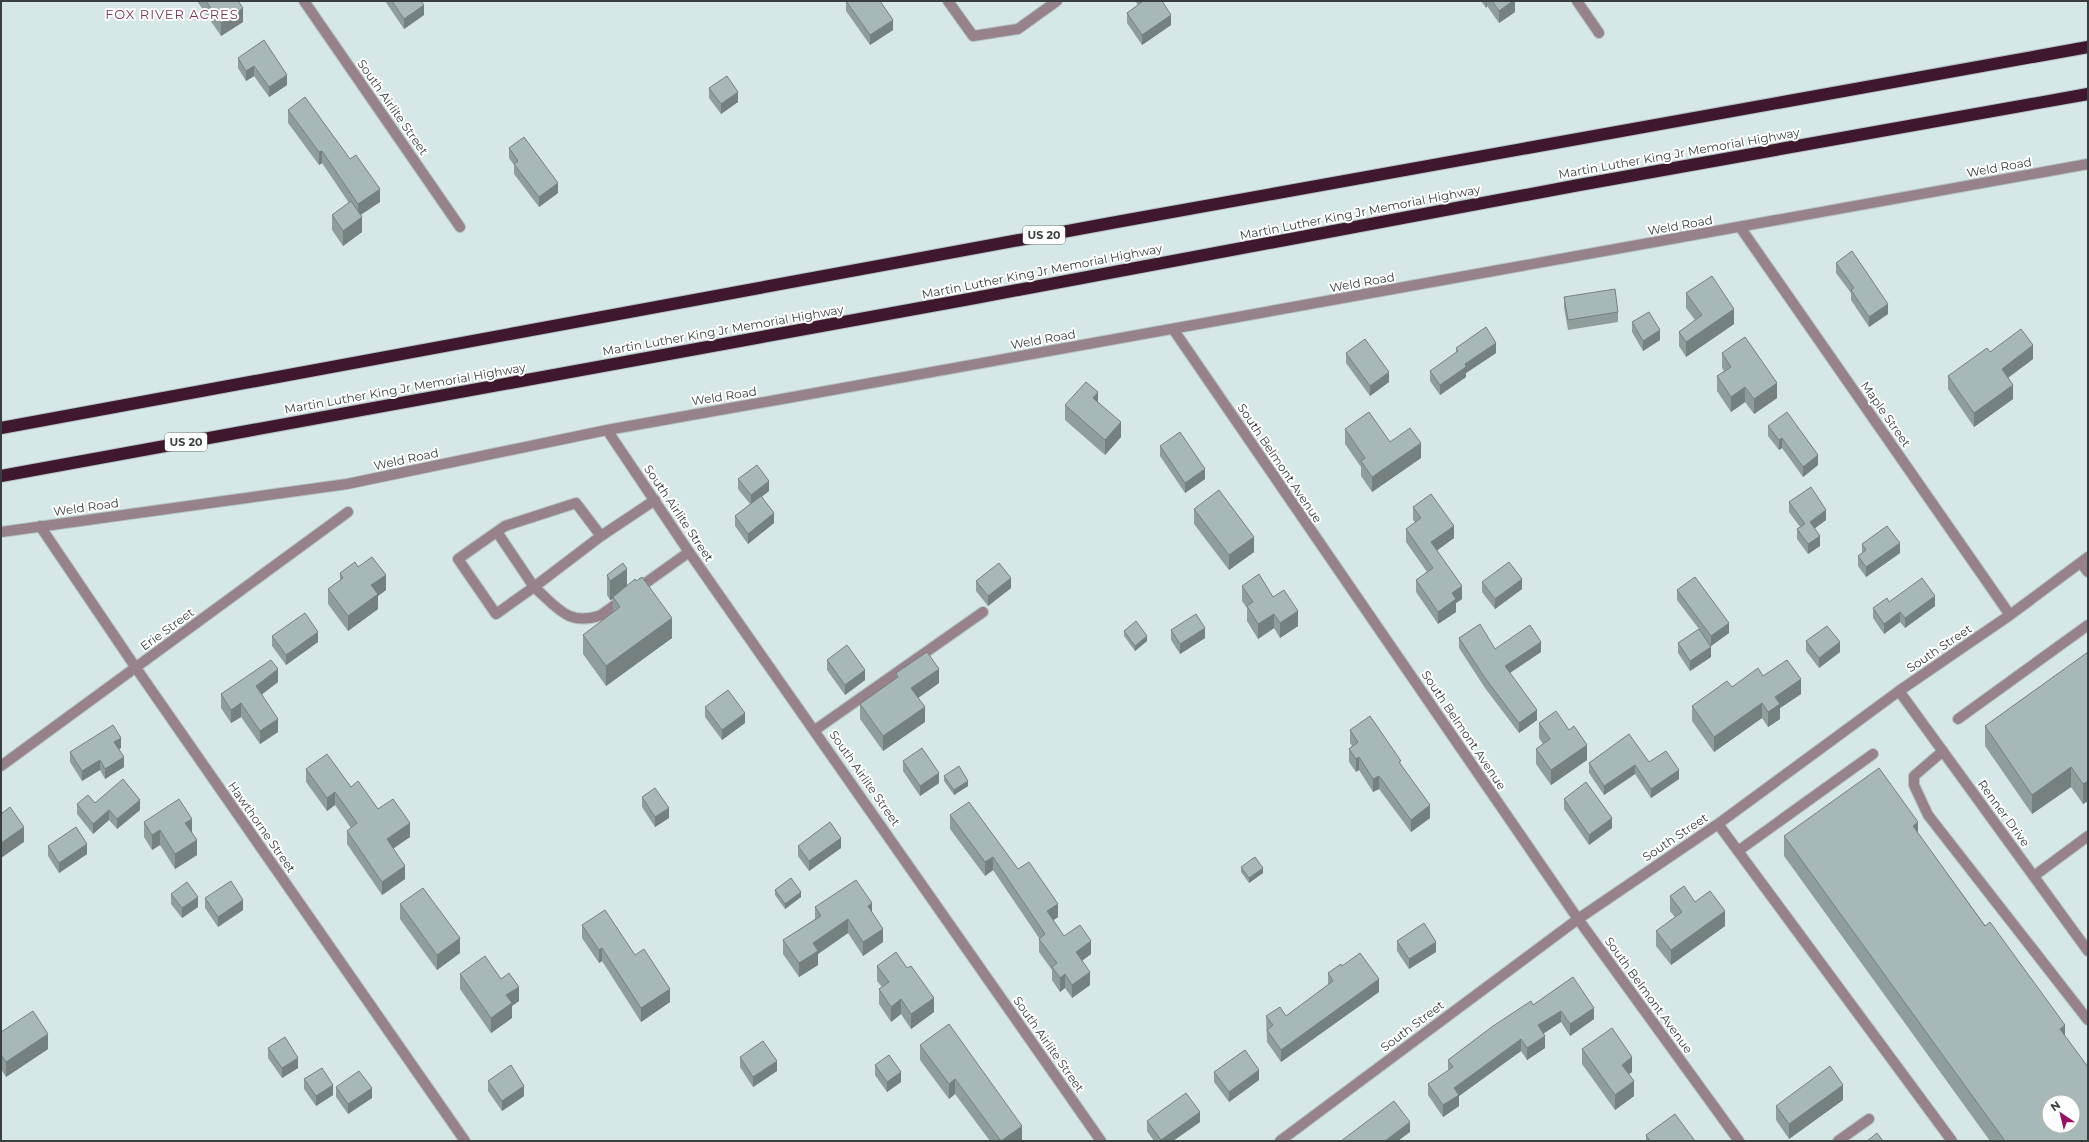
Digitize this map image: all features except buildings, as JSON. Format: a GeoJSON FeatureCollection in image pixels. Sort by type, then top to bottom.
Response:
{"type":"FeatureCollection","features":[{"type":"Feature","properties":{"kind":"highway","name":"US 20"},"geometry":{"type":"LineString","coordinates":[[1,428],[1119,222],[2088,46]]}},
{"type":"Feature","properties":{"kind":"highway","name":"Martin Luther King Jr Memorial Highway"},"geometry":{"type":"LineString","coordinates":[[1,476],[975,298],[1578,185],[2088,94]]}},
{"type":"Feature","properties":{"kind":"street","name":"South Airlite Street"},"geometry":{"type":"LineString","coordinates":[[304,1],[460,227]]}},
{"type":"Feature","properties":{"kind":"street"},"geometry":{"type":"LineString","coordinates":[[948,1],[973,36],[1018,29],[1057,1]]}},
{"type":"Feature","properties":{"kind":"street"},"geometry":{"type":"LineString","coordinates":[[1577,1],[1599,33]]}},
{"type":"Feature","properties":{"kind":"street","name":"Weld Road"},"geometry":{"type":"LineString","coordinates":[[1,532],[348,484],[607,430],[2088,164]]}},
{"type":"Feature","properties":{"kind":"street","name":"Maple Street"},"geometry":{"type":"LineString","coordinates":[[1740,227],[2010,615]]}},
{"type":"Feature","properties":{"kind":"street","name":"South Belmont Avenue"},"geometry":{"type":"LineString","coordinates":[[1172,329],[1578,919],[1739,1141]]}},
{"type":"Feature","properties":{"kind":"street","name":"South Airlite Street"},"geometry":{"type":"LineString","coordinates":[[607,430],[689,552],[815,730],[1101,1141]]}},
{"type":"Feature","properties":{"kind":"street"},"geometry":{"type":"LineString","coordinates":[[602,536],[576,503],[505,526],[458,559],[496,614],[602,536],[655,500]]}},
{"type":"Feature","properties":{"kind":"street","name":"Erie Street"},"geometry":{"type":"LineString","coordinates":[[1,766],[348,512]]}},
{"type":"Feature","properties":{"kind":"street","name":"Hawthorne Street"},"geometry":{"type":"LineString","coordinates":[[40,526],[136,668],[465,1141]]}},
{"type":"Feature","properties":{"kind":"street"},"geometry":{"type":"LineString","coordinates":[[497,532],[534,587],[566,615],[576,619],[588,620],[601,615],[689,552]]}},
{"type":"Feature","properties":{"kind":"street"},"geometry":{"type":"LineString","coordinates":[[2085,560],[2088,572]]}},
{"type":"Feature","properties":{"kind":"street","name":"South Street"},"geometry":{"type":"LineString","coordinates":[[1280,1141],[1578,919],[1718,824],[1899,691],[2010,615],[2085,560]]}},
{"type":"Feature","properties":{"kind":"street"},"geometry":{"type":"LineString","coordinates":[[815,730],[983,612]]}},
{"type":"Feature","properties":{"kind":"street"},"geometry":{"type":"LineString","coordinates":[[1958,719],[2088,625]]}},
{"type":"Feature","properties":{"kind":"street","name":"Renner Drive"},"geometry":{"type":"LineString","coordinates":[[1899,691],[2088,951]]}},
{"type":"Feature","properties":{"kind":"street"},"geometry":{"type":"LineString","coordinates":[[1943,751],[1914,776],[1914,785],[1928,815],[2088,1020]]}},
{"type":"Feature","properties":{"kind":"street"},"geometry":{"type":"LineString","coordinates":[[1738,851],[1873,754]]}},
{"type":"Feature","properties":{"kind":"street"},"geometry":{"type":"LineString","coordinates":[[1718,824],[1952,1141]]}},
{"type":"Feature","properties":{"kind":"street"},"geometry":{"type":"LineString","coordinates":[[2034,876],[2088,836]]}},
{"type":"Feature","properties":{"kind":"street"},"geometry":{"type":"LineString","coordinates":[[1838,1141],[1869,1119]]}},
{"type":"Feature","properties":{"kind":"district","name":"FOX RIVER ACRES"},"geometry":{"type":"Point","coordinates":[172,14]}}]}
